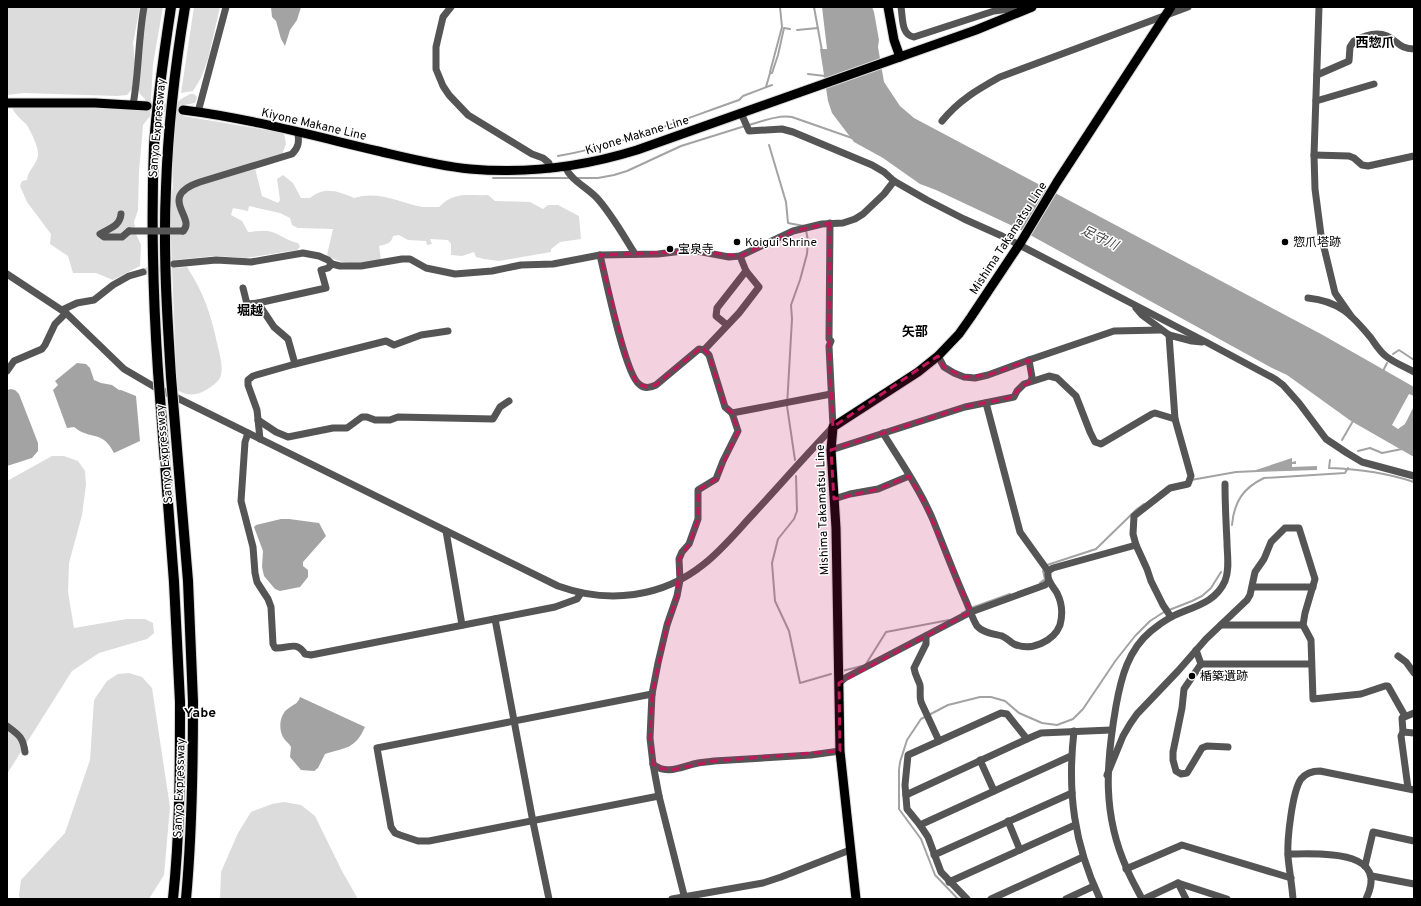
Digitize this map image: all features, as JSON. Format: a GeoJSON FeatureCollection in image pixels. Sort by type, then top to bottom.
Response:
{"type":"FeatureCollection","features":[{"type":"Feature","properties":{"kind":"highway","name":"Sanyo Expressway"},"geometry":{"type":"LineString","coordinates":[[171,7],[158,99],[153,188],[152,248],[154,308],[174,582],[180,702],[178,854],[173,899]]}},
{"type":"Feature","properties":{"kind":"highway","name":"Sanyo Expressway"},"geometry":{"type":"LineString","coordinates":[[185,7],[172,101],[166,190],[165,248],[171,377],[188,581],[193,702],[190,856],[186,899]]}},
{"type":"Feature","properties":{"kind":"main road"},"geometry":{"type":"LineString","coordinates":[[888,7],[894,40],[900,57],[976,30],[1032,7]]}},
{"type":"Feature","properties":{"kind":"main road","name":"Mishima Takamatsu Line"},"geometry":{"type":"LineString","coordinates":[[856,899],[840,751],[836,528],[831,450],[832,427],[918,372],[938,356],[959,334],[1169,11]]}},
{"type":"Feature","properties":{"kind":"main road","name":"Kiyone Makane Line"},"geometry":{"type":"LineString","coordinates":[[183,110],[298,133],[434,164],[503,171],[550,169],[569,174],[592,162],[619,155],[900,57]]}},
{"type":"Feature","properties":{"kind":"main road"},"geometry":{"type":"LineString","coordinates":[[7,103],[95,103],[147,106]]}},
{"type":"Feature","properties":{"kind":"street"},"geometry":{"type":"LineString","coordinates":[[133,105],[139,56],[138,39],[144,7]]}},
{"type":"Feature","properties":{"kind":"street"},"geometry":{"type":"LineString","coordinates":[[198,112],[226,7]]}},
{"type":"Feature","properties":{"kind":"street"},"geometry":{"type":"LineString","coordinates":[[442,7],[442,17],[435,59],[439,77],[449,95],[468,115],[532,154],[549,162],[550,169]]}},
{"type":"Feature","properties":{"kind":"street"},"geometry":{"type":"LineString","coordinates":[[442,17],[451,7]]}},
{"type":"Feature","properties":{"kind":"street"},"geometry":{"type":"LineString","coordinates":[[901,7],[905,32],[909,36],[914,37],[994,11],[1016,8],[1020,12]]}},
{"type":"Feature","properties":{"kind":"street"},"geometry":{"type":"LineString","coordinates":[[942,121],[952,108],[970,94],[1000,77],[1169,11],[1188,7]]}},
{"type":"Feature","properties":{"kind":"street"},"geometry":{"type":"LineString","coordinates":[[1319,7],[1314,189],[1321,235],[1335,293],[1351,316],[1387,357],[1414,372]]}},
{"type":"Feature","properties":{"kind":"street"},"geometry":{"type":"LineString","coordinates":[[1317,75],[1349,61],[1350,47],[1354,41],[1372,34],[1386,36],[1402,47],[1414,49]]}},
{"type":"Feature","properties":{"kind":"street"},"geometry":{"type":"LineString","coordinates":[[1316,101],[1374,84]]}},
{"type":"Feature","properties":{"kind":"street"},"geometry":{"type":"LineString","coordinates":[[742,113],[749,132],[782,129],[793,132],[872,165],[884,172],[894,181],[927,200],[964,219],[1019,243],[1133,305],[1206,342],[1283,385],[1299,403],[1326,439],[1347,453],[1362,462],[1414,476]]}},
{"type":"Feature","properties":{"kind":"street"},"geometry":{"type":"LineString","coordinates":[[120,214],[120,220],[118,223],[100,234],[104,237],[122,237],[129,231],[182,231],[186,228],[187,223],[182,214],[179,203],[179,196],[182,190],[190,185],[292,154],[299,144],[298,133]]}},
{"type":"Feature","properties":{"kind":"street"},"geometry":{"type":"LineString","coordinates":[[1314,155],[1349,156],[1354,158],[1362,165],[1368,166],[1414,156]]}},
{"type":"Feature","properties":{"kind":"street"},"geometry":{"type":"LineString","coordinates":[[569,174],[603,205],[635,254]]}},
{"type":"Feature","properties":{"kind":"street"},"geometry":{"type":"LineString","coordinates":[[174,264],[216,260],[251,262],[303,253],[319,256],[328,260],[332,264],[340,266],[361,266],[402,259],[410,260],[426,268],[455,274],[492,271],[521,265],[553,264],[600,255],[658,254],[697,251],[729,257],[740,256],[793,231],[830,223],[844,223],[863,214],[884,194],[894,181]]}},
{"type":"Feature","properties":{"kind":"street"},"geometry":{"type":"LineString","coordinates":[[7,274],[64,311],[124,369],[153,386],[558,586],[597,596],[627,596],[660,589],[680,580],[705,564],[716,554],[832,427],[829,346],[831,341],[829,339],[830,223]]}},
{"type":"Feature","properties":{"kind":"street"},"geometry":{"type":"LineString","coordinates":[[600,255],[632,377],[637,384],[647,388],[656,385],[699,350],[704,350],[739,313],[759,287],[746,271],[740,256]]}},
{"type":"Feature","properties":{"kind":"street"},"geometry":{"type":"LineString","coordinates":[[243,288],[247,304],[258,303],[326,288],[321,270],[328,268],[332,264]]}},
{"type":"Feature","properties":{"kind":"street"},"geometry":{"type":"LineString","coordinates":[[728,325],[716,316],[717,308],[746,271]]}},
{"type":"Feature","properties":{"kind":"street"},"geometry":{"type":"LineString","coordinates":[[7,370],[14,361],[42,349],[55,324],[64,311],[77,303],[94,300],[129,276],[143,272]]}},
{"type":"Feature","properties":{"kind":"street"},"geometry":{"type":"LineString","coordinates":[[1308,298],[1326,300],[1334,303],[1351,316]]}},
{"type":"Feature","properties":{"kind":"street"},"geometry":{"type":"LineString","coordinates":[[258,303],[274,327],[288,339],[295,364]]}},
{"type":"Feature","properties":{"kind":"street"},"geometry":{"type":"LineString","coordinates":[[1133,305],[1142,315],[1161,330],[1169,334],[1206,342]]}},
{"type":"Feature","properties":{"kind":"street"},"geometry":{"type":"LineString","coordinates":[[938,356],[944,367],[954,373],[964,377],[975,378],[988,375],[1114,331],[1161,330]]}},
{"type":"Feature","properties":{"kind":"street"},"geometry":{"type":"LineString","coordinates":[[260,439],[257,410],[248,385],[248,380],[253,376],[386,341],[394,345],[421,335],[448,332]]}},
{"type":"Feature","properties":{"kind":"street"},"geometry":{"type":"LineString","coordinates":[[1168,612],[1150,581],[1148,569],[1136,545],[1133,534],[1134,516],[1170,488],[1190,480],[1191,476],[1175,419],[1169,334]]}},
{"type":"Feature","properties":{"kind":"street"},"geometry":{"type":"LineString","coordinates":[[685,898],[653,764],[650,738],[652,694],[658,663],[667,625],[677,596],[680,580],[679,559],[682,552],[689,544],[698,519],[698,490],[716,479],[738,431],[732,414],[725,407],[709,355],[704,350]]}},
{"type":"Feature","properties":{"kind":"street"},"geometry":{"type":"LineString","coordinates":[[1029,360],[1032,377],[1031,381]]}},
{"type":"Feature","properties":{"kind":"street"},"geometry":{"type":"LineString","coordinates":[[831,450],[965,407],[1014,397],[1017,391],[1024,384],[1049,376],[1057,378],[1076,396],[1090,432],[1095,442],[1098,444],[1101,444],[1155,413],[1175,419]]}},
{"type":"Feature","properties":{"kind":"street"},"geometry":{"type":"LineString","coordinates":[[732,414],[831,394]]}},
{"type":"Feature","properties":{"kind":"street"},"geometry":{"type":"LineString","coordinates":[[258,420],[276,432],[288,437],[333,428],[347,428],[362,416],[375,420],[390,420],[398,417],[493,420],[500,408],[509,401]]}},
{"type":"Feature","properties":{"kind":"street"},"geometry":{"type":"LineString","coordinates":[[883,433],[925,503],[953,574],[977,626],[987,632],[1004,636],[1015,644],[1025,647],[1036,646],[1054,635],[1060,625],[1062,605],[1049,581],[1046,569],[1020,532],[986,403]]}},
{"type":"Feature","properties":{"kind":"street"},"geometry":{"type":"LineString","coordinates":[[248,433],[245,442],[241,501],[253,546],[257,582],[268,599],[271,607],[273,644],[275,648],[282,649],[296,646],[302,648],[305,654],[311,655],[555,607],[577,599],[581,593]]}},
{"type":"Feature","properties":{"kind":"street"},"geometry":{"type":"LineString","coordinates":[[834,499],[850,494],[878,489],[909,476]]}},
{"type":"Feature","properties":{"kind":"street"},"geometry":{"type":"LineString","coordinates":[[1225,484],[1227,567],[1225,581],[1218,592],[1208,600],[1168,612],[1131,656],[1123,675],[1112,730],[1107,775],[1110,811],[1116,838],[1126,869],[1143,899],[1178,883],[1227,899]]}},
{"type":"Feature","properties":{"kind":"street"},"geometry":{"type":"LineString","coordinates":[[1107,775],[1130,724],[1142,708],[1196,650],[1247,600],[1253,587],[1255,572],[1264,559],[1274,537],[1285,528],[1299,528],[1314,579],[1303,625],[1311,640],[1313,699],[1361,694],[1388,686],[1405,716]]}},
{"type":"Feature","properties":{"kind":"street"},"geometry":{"type":"LineString","coordinates":[[446,531],[462,625]]}},
{"type":"Feature","properties":{"kind":"street"},"geometry":{"type":"LineString","coordinates":[[1046,569],[1136,545]]}},
{"type":"Feature","properties":{"kind":"street"},"geometry":{"type":"LineString","coordinates":[[839,684],[845,678],[926,636],[970,610],[1045,585],[1049,581]]}},
{"type":"Feature","properties":{"kind":"street"},"geometry":{"type":"LineString","coordinates":[[1253,587],[1313,587]]}},
{"type":"Feature","properties":{"kind":"street"},"geometry":{"type":"LineString","coordinates":[[495,619],[533,822],[550,899]]}},
{"type":"Feature","properties":{"kind":"street"},"geometry":{"type":"LineString","coordinates":[[1221,625],[1303,625]]}},
{"type":"Feature","properties":{"kind":"street"},"geometry":{"type":"LineString","coordinates":[[926,636],[926,644],[914,668],[920,684],[919,697],[940,741]]}},
{"type":"Feature","properties":{"kind":"street"},"geometry":{"type":"LineString","coordinates":[[1196,650],[1201,664]]}},
{"type":"Feature","properties":{"kind":"street"},"geometry":{"type":"LineString","coordinates":[[1398,656],[1406,662],[1414,673]]}},
{"type":"Feature","properties":{"kind":"street"},"geometry":{"type":"LineString","coordinates":[[1201,664],[1311,664]]}},
{"type":"Feature","properties":{"kind":"street"},"geometry":{"type":"LineString","coordinates":[[1201,664],[1184,689],[1182,708],[1173,752],[1173,760],[1176,770],[1181,774],[1187,773],[1202,748],[1207,746],[1228,747]]}},
{"type":"Feature","properties":{"kind":"street"},"geometry":{"type":"LineString","coordinates":[[652,694],[377,748],[391,827],[394,833],[418,841],[429,841],[533,822],[660,796]]}},
{"type":"Feature","properties":{"kind":"street"},"geometry":{"type":"LineString","coordinates":[[967,899],[941,872],[928,837],[907,809],[905,786],[908,755],[1001,713],[1007,714],[1027,739]]}},
{"type":"Feature","properties":{"kind":"street"},"geometry":{"type":"LineString","coordinates":[[1293,899],[1288,854],[1294,799],[1298,784],[1306,774],[1312,771],[1320,770],[1411,789],[1400,736],[1403,732],[1402,718],[1414,713]]}},
{"type":"Feature","properties":{"kind":"street"},"geometry":{"type":"LineString","coordinates":[[7,726],[17,733],[23,741],[25,752]]}},
{"type":"Feature","properties":{"kind":"street"},"geometry":{"type":"LineString","coordinates":[[906,795],[1041,733],[1112,730]]}},
{"type":"Feature","properties":{"kind":"street"},"geometry":{"type":"LineString","coordinates":[[1074,731],[1072,756],[1072,794],[1075,825],[1083,857],[1100,899]]}},
{"type":"Feature","properties":{"kind":"street"},"geometry":{"type":"LineString","coordinates":[[1403,732],[1414,733]]}},
{"type":"Feature","properties":{"kind":"street"},"geometry":{"type":"LineString","coordinates":[[653,764],[657,768],[672,770],[706,762],[811,755],[840,751]]}},
{"type":"Feature","properties":{"kind":"street"},"geometry":{"type":"LineString","coordinates":[[920,825],[1072,756]]}},
{"type":"Feature","properties":{"kind":"street"},"geometry":{"type":"LineString","coordinates":[[980,760],[994,791]]}},
{"type":"Feature","properties":{"kind":"street"},"geometry":{"type":"LineString","coordinates":[[934,855],[1072,794]]}},
{"type":"Feature","properties":{"kind":"street"},"geometry":{"type":"LineString","coordinates":[[1008,821],[1020,850]]}},
{"type":"Feature","properties":{"kind":"street"},"geometry":{"type":"LineString","coordinates":[[949,882],[1075,825]]}},
{"type":"Feature","properties":{"kind":"street"},"geometry":{"type":"LineString","coordinates":[[1365,866],[1373,832],[1414,841]]}},
{"type":"Feature","properties":{"kind":"street"},"geometry":{"type":"LineString","coordinates":[[1126,869],[1182,845],[1291,878]]}},
{"type":"Feature","properties":{"kind":"street"},"geometry":{"type":"LineString","coordinates":[[672,899],[685,898],[762,883],[850,850]]}},
{"type":"Feature","properties":{"kind":"street"},"geometry":{"type":"LineString","coordinates":[[1288,854],[1336,854],[1365,866],[1372,876],[1371,889],[1366,899]]}},
{"type":"Feature","properties":{"kind":"street"},"geometry":{"type":"LineString","coordinates":[[991,899],[1083,857]]}},
{"type":"Feature","properties":{"kind":"street"},"geometry":{"type":"LineString","coordinates":[[1372,876],[1414,884]]}},
{"type":"Feature","properties":{"kind":"street"},"geometry":{"type":"LineString","coordinates":[[1178,883],[1186,899]]}},
{"type":"Feature","properties":{"kind":"street"},"geometry":{"type":"LineString","coordinates":[[1066,899],[1094,886]]}},
{"type":"Feature","properties":{"kind":"highlighted area"},"geometry":{"type":"Polygon","coordinates":[[[830,223],[829,346],[833,427],[938,356],[944,367],[964,377],[988,375],[1029,360],[1031,381],[1017,391],[1014,397],[965,407],[831,450],[834,499],[878,489],[909,476],[925,503],[971,612],[839,683],[840,751],[714,761],[672,770],[657,768],[653,764],[650,738],[652,694],[667,625],[677,596],[679,559],[689,544],[698,519],[698,490],[716,479],[738,431],[732,413],[725,407],[709,355],[702,347],[656,385],[647,387],[637,384],[627,362],[600,255],[697,251],[740,256],[793,231],[830,223]]]}},
{"type":"Feature","properties":{"kind":"shaded area"},"geometry":{"type":"Polygon","coordinates":[[[7,7],[140,7],[133,43],[135,63],[132,89],[127,95],[117,96],[24,93],[7,95],[7,7]]]}},
{"type":"Feature","properties":{"kind":"shaded area"},"geometry":{"type":"Polygon","coordinates":[[[147,7],[163,7],[153,64],[150,116],[143,125],[139,172],[138,210],[134,222],[136,234],[141,245],[140,266],[113,280],[96,273],[73,273],[68,256],[50,244],[51,234],[27,202],[20,186],[22,181],[27,180],[29,173],[36,162],[38,152],[28,126],[16,114],[12,107],[108,107],[146,109],[145,99],[140,94],[138,87],[142,36],[147,7]]]}},
{"type":"Feature","properties":{"kind":"shaded area"},"geometry":{"type":"Polygon","coordinates":[[[194,7],[220,7],[208,59],[201,78],[193,91],[181,93],[194,7]]]}},
{"type":"Feature","properties":{"kind":"shaded area"},"geometry":{"type":"Polygon","coordinates":[[[190,94],[194,94],[197,97],[195,103],[184,105],[183,116],[284,133],[286,144],[282,155],[254,164],[262,196],[278,203],[280,200],[277,179],[283,175],[293,183],[301,198],[310,198],[321,192],[331,191],[342,193],[354,198],[372,195],[423,207],[439,207],[456,196],[488,195],[495,201],[530,202],[543,209],[548,205],[558,205],[579,216],[581,239],[560,242],[551,249],[551,252],[499,261],[476,257],[474,252],[462,256],[451,255],[451,244],[448,240],[430,239],[432,244],[427,245],[426,241],[408,240],[399,235],[393,236],[391,241],[379,246],[381,260],[347,263],[333,259],[327,255],[333,229],[298,228],[292,225],[290,218],[280,213],[249,206],[248,211],[233,208],[231,215],[242,221],[248,232],[274,232],[298,243],[300,247],[297,250],[246,258],[214,256],[175,260],[175,268],[187,267],[203,296],[213,325],[220,354],[222,372],[217,382],[206,390],[192,394],[185,393],[177,390],[171,242],[171,199],[173,185],[173,151],[176,104],[190,94]]]}},
{"type":"Feature","properties":{"kind":"shaded area"},"geometry":{"type":"Polygon","coordinates":[[[52,456],[64,456],[78,461],[85,471],[86,485],[82,515],[69,563],[68,592],[74,628],[127,619],[145,619],[153,623],[154,633],[147,639],[99,653],[72,671],[7,774],[7,481],[52,456]]]}},
{"type":"Feature","properties":{"kind":"shaded area"},"geometry":{"type":"Polygon","coordinates":[[[129,673],[142,677],[152,688],[170,807],[164,875],[149,899],[20,899],[19,895],[21,880],[65,833],[90,760],[94,700],[107,681],[118,674],[129,673]]]}},
{"type":"Feature","properties":{"kind":"shaded area"},"geometry":{"type":"Polygon","coordinates":[[[284,802],[301,805],[315,816],[342,871],[358,899],[220,899],[221,872],[238,833],[251,812],[272,804],[284,802]]]}},
{"type":"Feature","properties":{"kind":"water"},"geometry":{"type":"Polygon","coordinates":[[[271,7],[301,7],[297,20],[290,30],[285,46],[281,39],[276,21],[272,17],[271,7]]]}},
{"type":"Feature","properties":{"kind":"water","name":"足守川"},"geometry":{"type":"Polygon","coordinates":[[[822,7],[872,7],[879,40],[878,47],[884,82],[900,106],[914,118],[1321,334],[1414,387],[1414,396],[1409,394],[1392,425],[1398,429],[1405,424],[1414,406],[1414,457],[1351,421],[1287,375],[1021,230],[920,184],[883,158],[854,142],[832,113],[828,101],[820,49],[827,49],[822,7]]]}},
{"type":"Feature","properties":{"kind":"water"},"geometry":{"type":"Polygon","coordinates":[[[77,363],[86,364],[90,368],[94,380],[112,385],[119,390],[136,396],[140,441],[114,453],[110,446],[101,438],[86,434],[74,427],[67,428],[53,390],[58,385],[55,381],[77,363]]]}},
{"type":"Feature","properties":{"kind":"water"},"geometry":{"type":"Polygon","coordinates":[[[7,390],[15,390],[19,394],[38,443],[38,451],[32,458],[7,466],[7,390]]]}},
{"type":"Feature","properties":{"kind":"water"},"geometry":{"type":"Polygon","coordinates":[[[1292,458],[1292,462],[1296,461],[1296,464],[1292,464],[1292,467],[1317,466],[1317,470],[1256,472],[1256,470],[1292,458]]]}},
{"type":"Feature","properties":{"kind":"water"},"geometry":{"type":"Polygon","coordinates":[[[281,519],[319,523],[326,536],[303,562],[303,566],[308,570],[308,577],[300,587],[280,591],[275,589],[264,576],[262,567],[263,551],[254,527],[256,525],[281,519]]]}},
{"type":"Feature","properties":{"kind":"water"},"geometry":{"type":"Polygon","coordinates":[[[300,697],[365,727],[358,740],[350,746],[325,754],[318,768],[314,771],[301,770],[290,757],[291,747],[281,733],[280,725],[284,713],[297,703],[300,697]]]}},
{"type":"Feature","properties":{"kind":"waterway"},"geometry":{"type":"LineString","coordinates":[[770,72],[782,27],[780,7]]}},
{"type":"Feature","properties":{"kind":"waterway"},"geometry":{"type":"LineString","coordinates":[[814,7],[822,51]]}},
{"type":"Feature","properties":{"kind":"waterway"},"geometry":{"type":"LineString","coordinates":[[766,87],[778,55],[784,28],[790,29]]}},
{"type":"Feature","properties":{"kind":"waterway"},"geometry":{"type":"LineString","coordinates":[[797,30],[818,28]]}},
{"type":"Feature","properties":{"kind":"waterway"},"geometry":{"type":"LineString","coordinates":[[808,74],[825,76]]}},
{"type":"Feature","properties":{"kind":"waterway"},"geometry":{"type":"LineString","coordinates":[[558,156],[604,146],[650,132],[739,100],[743,96],[772,85]]}},
{"type":"Feature","properties":{"kind":"waterway"},"geometry":{"type":"LineString","coordinates":[[749,125],[765,120],[792,117],[852,138]]}},
{"type":"Feature","properties":{"kind":"waterway"},"geometry":{"type":"LineString","coordinates":[[577,178],[598,178],[627,171],[681,146],[745,126]]}},
{"type":"Feature","properties":{"kind":"waterway"},"geometry":{"type":"LineString","coordinates":[[769,145],[786,202],[788,223],[804,226]]}},
{"type":"Feature","properties":{"kind":"waterway"},"geometry":{"type":"LineString","coordinates":[[493,178],[570,178]]}},
{"type":"Feature","properties":{"kind":"waterway"},"geometry":{"type":"LineString","coordinates":[[795,460],[787,406],[792,319],[791,305],[807,254],[808,241],[806,230]]}},
{"type":"Feature","properties":{"kind":"waterway"},"geometry":{"type":"LineString","coordinates":[[1393,354],[1399,350],[1414,360]]}},
{"type":"Feature","properties":{"kind":"waterway"},"geometry":{"type":"LineString","coordinates":[[1383,371],[1387,363]]}},
{"type":"Feature","properties":{"kind":"waterway"},"geometry":{"type":"LineString","coordinates":[[1342,440],[1353,421]]}},
{"type":"Feature","properties":{"kind":"waterway"},"geometry":{"type":"LineString","coordinates":[[1358,451],[1370,448],[1382,453],[1402,449]]}},
{"type":"Feature","properties":{"kind":"waterway"},"geometry":{"type":"LineString","coordinates":[[1330,460],[1329,468],[1372,472],[1414,482]]}},
{"type":"Feature","properties":{"kind":"waterway"},"geometry":{"type":"LineString","coordinates":[[1232,525],[1237,503],[1245,491],[1250,486],[1264,478],[1345,473],[1348,468]]}},
{"type":"Feature","properties":{"kind":"waterway"},"geometry":{"type":"LineString","coordinates":[[1191,480],[1236,472],[1258,471]]}},
{"type":"Feature","properties":{"kind":"waterway"},"geometry":{"type":"LineString","coordinates":[[796,476],[797,511],[794,519],[778,539],[772,563],[775,601],[789,631],[800,683],[831,674]]}},
{"type":"Feature","properties":{"kind":"waterway"},"geometry":{"type":"LineString","coordinates":[[1047,565],[1096,549],[1144,504]]}},
{"type":"Feature","properties":{"kind":"waterway"},"geometry":{"type":"LineString","coordinates":[[1040,583],[1045,579],[1044,569]]}},
{"type":"Feature","properties":{"kind":"waterway"},"geometry":{"type":"LineString","coordinates":[[958,899],[935,875],[921,839],[899,809],[900,762],[907,740],[921,719],[948,705],[980,697],[991,697],[1005,701],[1019,713],[1042,723],[1057,725],[1073,719],[1083,709],[1116,660],[1135,636],[1150,621],[1164,612],[1202,596],[1211,588],[1221,572]]}},
{"type":"Feature","properties":{"kind":"waterway"},"geometry":{"type":"LineString","coordinates":[[962,613],[971,608],[1010,594]]}},
{"type":"Feature","properties":{"kind":"waterway"},"geometry":{"type":"LineString","coordinates":[[866,664],[886,632],[949,620]]}},
{"type":"Feature","properties":{"kind":"waterway"},"geometry":{"type":"LineString","coordinates":[[842,671],[862,666]]}},
{"type":"Feature","properties":{"kind":"tunnel"},"geometry":{"type":"LineString","coordinates":[[150,106],[183,110]]}},
{"type":"Feature","properties":{"kind":"tunnel"},"geometry":{"type":"LineString","coordinates":[[143,272],[174,264]]}},
{"type":"Feature","properties":{"kind":"place","name":"Koigui Shrine"},"geometry":{"type":"Point","coordinates":[737,242]}},
{"type":"Feature","properties":{"kind":"place","name":"惣爪塔跡"},"geometry":{"type":"Point","coordinates":[1285,242]}},
{"type":"Feature","properties":{"kind":"place","name":"宝泉寺"},"geometry":{"type":"Point","coordinates":[670,249]}},
{"type":"Feature","properties":{"kind":"place","name":"楯築遺跡"},"geometry":{"type":"Point","coordinates":[1192,676]}},
{"type":"Feature","properties":{"kind":"district","name":"西惣爪"},"geometry":{"type":"Point","coordinates":[1375,42]}},
{"type":"Feature","properties":{"kind":"district","name":"堀越"},"geometry":{"type":"Point","coordinates":[250,310]}},
{"type":"Feature","properties":{"kind":"district","name":"矢部"},"geometry":{"type":"Point","coordinates":[915,331]}},
{"type":"Feature","properties":{"kind":"district","name":"Yabe"},"geometry":{"type":"Point","coordinates":[200,712]}}]}
